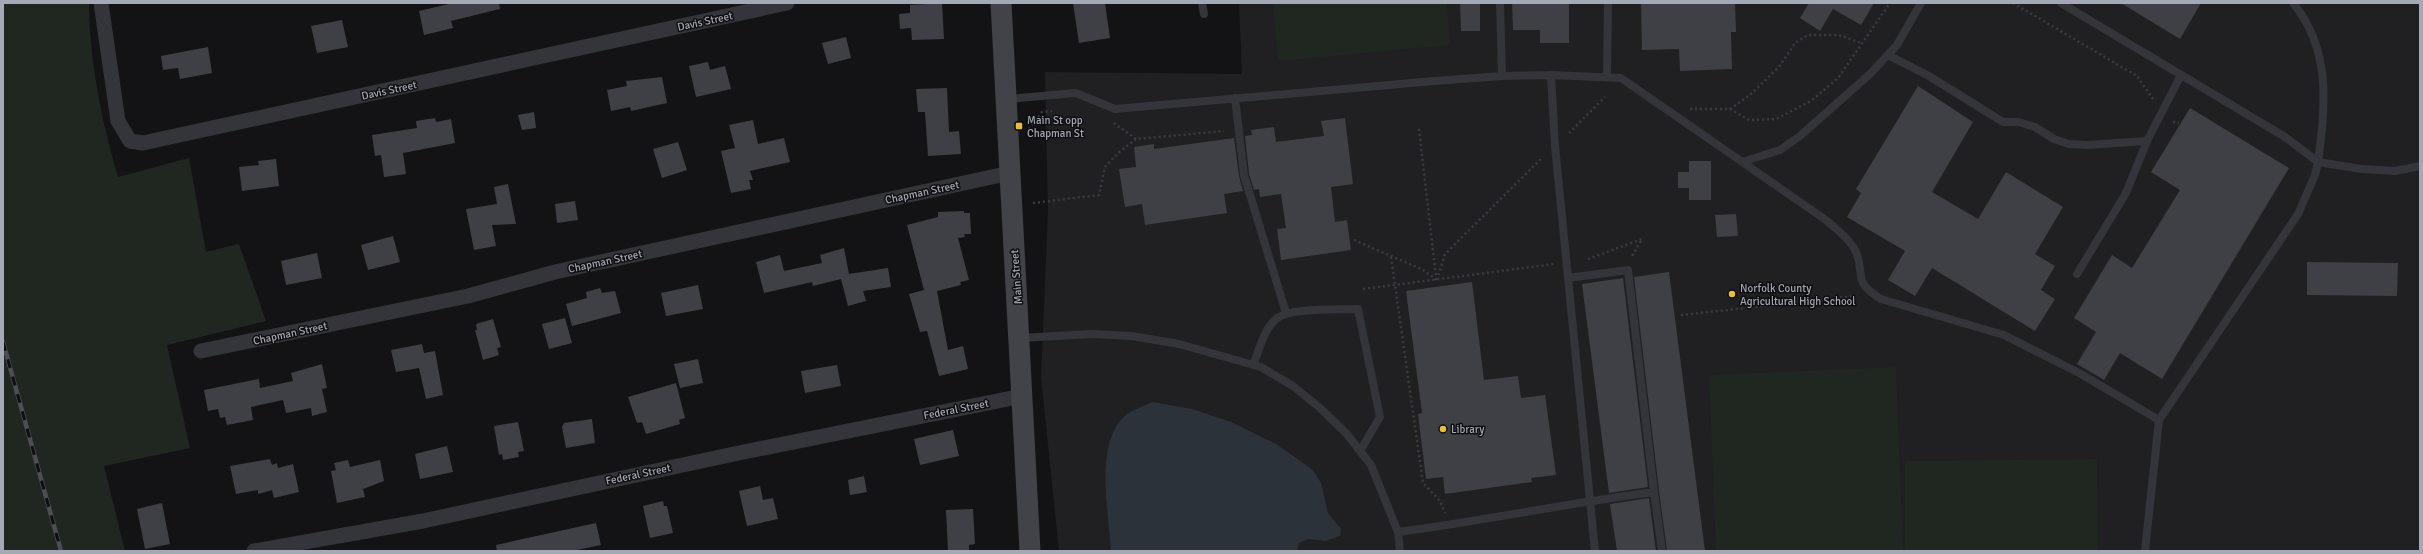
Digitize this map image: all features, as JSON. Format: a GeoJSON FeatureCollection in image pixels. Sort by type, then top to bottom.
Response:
{"type":"FeatureCollection","features":[{"type":"Feature","properties":{"kind":"main road","name":"Main Street"},"geometry":{"type":"LineString","coordinates":[[1001,3],[1020,338],[1030,551]]}},
{"type":"Feature","properties":{"kind":"street","name":"Davis Street"},"geometry":{"type":"LineString","coordinates":[[101,3],[118,121],[130,141],[144,143],[787,3]]}},
{"type":"Feature","properties":{"kind":"street","name":"Chapman Street"},"geometry":{"type":"LineString","coordinates":[[201,351],[468,296],[555,272],[1010,173]]}},
{"type":"Feature","properties":{"kind":"street","name":"Federal Street"},"geometry":{"type":"LineString","coordinates":[[254,551],[424,521],[734,454],[1022,396]]}},
{"type":"Feature","properties":{"kind":"lane"},"geometry":{"type":"LineString","coordinates":[[1202,3],[1204,14]]}},
{"type":"Feature","properties":{"kind":"lane"},"geometry":{"type":"LineString","coordinates":[[1500,3],[1502,76]]}},
{"type":"Feature","properties":{"kind":"lane"},"geometry":{"type":"LineString","coordinates":[[1607,77],[1608,3]]}},
{"type":"Feature","properties":{"kind":"lane"},"geometry":{"type":"LineString","coordinates":[[1742,162],[1780,150],[1800,136],[1888,55],[1897,45],[1921,3]]}},
{"type":"Feature","properties":{"kind":"lane"},"geometry":{"type":"LineString","coordinates":[[2061,3],[2285,137],[2318,162],[2361,169],[2395,172],[2420,166]]}},
{"type":"Feature","properties":{"kind":"lane"},"geometry":{"type":"LineString","coordinates":[[2145,551],[2159,420],[2298,214],[2316,175],[2324,120],[2324,89],[2320,58],[2314,35],[2302,15],[2292,3]]}},
{"type":"Feature","properties":{"kind":"lane"},"geometry":{"type":"LineString","coordinates":[[1888,55],[1929,76],[2003,122],[2018,122],[2035,127],[2054,139],[2087,145],[2148,141]]}},
{"type":"Feature","properties":{"kind":"lane"},"geometry":{"type":"LineString","coordinates":[[1007,99],[1076,93],[1115,109],[1502,76],[1550,75],[1621,78],[1826,220],[1846,238],[1856,252],[1860,277],[1867,290],[1873,294],[1881,299],[2004,335],[2081,374],[2159,420]]}},
{"type":"Feature","properties":{"kind":"lane"},"geometry":{"type":"LineString","coordinates":[[1550,75],[1595,551]]}},
{"type":"Feature","properties":{"kind":"lane"},"geometry":{"type":"LineString","coordinates":[[2077,274],[2126,193],[2160,112],[2181,75]]}},
{"type":"Feature","properties":{"kind":"lane"},"geometry":{"type":"LineString","coordinates":[[1235,98],[1244,175],[1286,313]]}},
{"type":"Feature","properties":{"kind":"lane"},"geometry":{"type":"LineString","coordinates":[[1568,278],[1628,270],[1662,551]]}},
{"type":"Feature","properties":{"kind":"lane"},"geometry":{"type":"LineString","coordinates":[[1254,365],[1265,334],[1275,320],[1286,313],[1358,308],[1380,417],[1360,451]]}},
{"type":"Feature","properties":{"kind":"lane"},"geometry":{"type":"LineString","coordinates":[[1020,338],[1084,334],[1132,336],[1179,344],[1254,365],[1293,386],[1320,408],[1347,434],[1371,465],[1398,532],[1400,551]]}},
{"type":"Feature","properties":{"kind":"lane"},"geometry":{"type":"LineString","coordinates":[[1398,532],[1456,525],[1589,500],[1654,492]]}},
{"type":"Feature","properties":{"kind":"path"},"geometry":{"type":"LineString","coordinates":[[1660,105],[1699,110],[1730,109],[1749,120],[1776,119],[1810,101],[1838,78],[1890,3]]}},
{"type":"Feature","properties":{"kind":"path"},"geometry":{"type":"LineString","coordinates":[[2013,3],[2136,76],[2167,124],[2179,123]]}},
{"type":"Feature","properties":{"kind":"path"},"geometry":{"type":"LineString","coordinates":[[1730,109],[1750,95],[1779,66],[1795,43],[1808,35],[1839,35],[1861,43]]}},
{"type":"Feature","properties":{"kind":"path"},"geometry":{"type":"LineString","coordinates":[[1566,137],[1605,97]]}},
{"type":"Feature","properties":{"kind":"path"},"geometry":{"type":"LineString","coordinates":[[1029,129],[1042,112],[1057,110]]}},
{"type":"Feature","properties":{"kind":"path"},"geometry":{"type":"LineString","coordinates":[[1113,122],[1136,139]]}},
{"type":"Feature","properties":{"kind":"path"},"geometry":{"type":"LineString","coordinates":[[1419,129],[1437,280]]}},
{"type":"Feature","properties":{"kind":"path"},"geometry":{"type":"LineString","coordinates":[[1033,203],[1099,195],[1105,167],[1118,153],[1136,139],[1224,131]]}},
{"type":"Feature","properties":{"kind":"path"},"geometry":{"type":"LineString","coordinates":[[1437,280],[1445,254],[1547,154]]}},
{"type":"Feature","properties":{"kind":"path"},"geometry":{"type":"LineString","coordinates":[[1588,259],[1642,239],[1623,271]]}},
{"type":"Feature","properties":{"kind":"path"},"geometry":{"type":"LineString","coordinates":[[1354,240],[1423,270],[1437,280]]}},
{"type":"Feature","properties":{"kind":"path"},"geometry":{"type":"LineString","coordinates":[[1391,257],[1423,483],[1440,500],[1446,515]]}},
{"type":"Feature","properties":{"kind":"path"},"geometry":{"type":"LineString","coordinates":[[1363,289],[1555,264]]}},
{"type":"Feature","properties":{"kind":"path"},"geometry":{"type":"LineString","coordinates":[[1681,316],[1873,294]]}},
{"type":"Feature","properties":{"kind":"shaded area"},"geometry":{"type":"Polygon","coordinates":[[[3,3],[89,3],[91,47],[94,69],[102,113],[118,177],[189,158],[206,252],[239,244],[266,321],[167,345],[190,448],[104,466],[125,551],[3,551],[3,3]]]}},
{"type":"Feature","properties":{"kind":"shaded area","name":"Norfolk County Agricultural High School"},"geometry":{"type":"Polygon","coordinates":[[[1239,3],[2420,3],[2420,551],[1059,551],[1041,377],[1048,211],[1045,72],[1242,74],[1239,3]]]}},
{"type":"Feature","properties":{"kind":"shaded area"},"geometry":{"type":"Polygon","coordinates":[[[1273,3],[1447,3],[1450,45],[1278,61],[1273,3]]]}},
{"type":"Feature","properties":{"kind":"shaded area"},"geometry":{"type":"Polygon","coordinates":[[[1896,367],[1903,551],[1716,551],[1709,375],[1896,367]]]}},
{"type":"Feature","properties":{"kind":"shaded area"},"geometry":{"type":"Polygon","coordinates":[[[1152,402],[1192,409],[1231,422],[1276,444],[1313,470],[1321,483],[1328,513],[1341,529],[1340,536],[1326,541],[1309,539],[1299,543],[1297,551],[1111,551],[1106,498],[1106,459],[1110,441],[1116,426],[1127,414],[1152,402]]]}},
{"type":"Feature","properties":{"kind":"shaded area"},"geometry":{"type":"Polygon","coordinates":[[[2097,459],[2098,551],[1905,551],[1905,461],[2097,459]]]}},
{"type":"Feature","properties":{"kind":"building"},"geometry":{"type":"Polygon","coordinates":[[[453,3],[499,3],[500,9],[451,21],[453,28],[424,35],[419,11],[453,3]]]}},
{"type":"Feature","properties":{"kind":"building"},"geometry":{"type":"Polygon","coordinates":[[[942,3],[944,39],[912,40],[911,28],[900,29],[899,14],[910,13],[910,5],[942,3]]]}},
{"type":"Feature","properties":{"kind":"building"},"geometry":{"type":"Polygon","coordinates":[[[1073,3],[1105,3],[1110,38],[1079,43],[1073,3]]]}},
{"type":"Feature","properties":{"kind":"building"},"geometry":{"type":"Polygon","coordinates":[[[1460,3],[1480,3],[1480,31],[1461,31],[1460,3]]]}},
{"type":"Feature","properties":{"kind":"building"},"geometry":{"type":"Polygon","coordinates":[[[1512,3],[1569,3],[1569,43],[1540,43],[1540,30],[1513,30],[1512,3]]]}},
{"type":"Feature","properties":{"kind":"building"},"geometry":{"type":"Polygon","coordinates":[[[1641,3],[1735,3],[1736,32],[1731,32],[1732,69],[1680,71],[1679,49],[1642,50],[1641,3]]]}},
{"type":"Feature","properties":{"kind":"building"},"geometry":{"type":"Polygon","coordinates":[[[1809,3],[1874,3],[1861,25],[1833,9],[1820,31],[1800,18],[1809,3]]]}},
{"type":"Feature","properties":{"kind":"building"},"geometry":{"type":"Polygon","coordinates":[[[2121,3],[2201,3],[2180,39],[2121,3]]]}},
{"type":"Feature","properties":{"kind":"building"},"geometry":{"type":"Polygon","coordinates":[[[342,20],[348,47],[317,53],[311,26],[342,20]]]}},
{"type":"Feature","properties":{"kind":"building"},"geometry":{"type":"Polygon","coordinates":[[[846,37],[851,58],[828,64],[822,43],[846,37]]]}},
{"type":"Feature","properties":{"kind":"building"},"geometry":{"type":"Polygon","coordinates":[[[208,47],[212,73],[180,79],[178,68],[163,70],[161,56],[208,47]]]}},
{"type":"Feature","properties":{"kind":"building"},"geometry":{"type":"Polygon","coordinates":[[[708,62],[710,70],[725,66],[731,89],[696,97],[689,66],[708,62]]]}},
{"type":"Feature","properties":{"kind":"building"},"geometry":{"type":"Polygon","coordinates":[[[662,77],[667,103],[631,111],[630,107],[611,111],[607,90],[627,86],[626,81],[662,77]]]}},
{"type":"Feature","properties":{"kind":"building"},"geometry":{"type":"Polygon","coordinates":[[[1918,86],[1973,122],[1932,192],[1978,219],[2006,172],[2063,207],[2035,254],[2055,266],[2041,290],[2055,299],[2035,331],[1932,268],[1915,296],[1888,280],[1905,251],[1847,217],[1861,193],[1856,189],[1918,86]]]}},
{"type":"Feature","properties":{"kind":"building"},"geometry":{"type":"Polygon","coordinates":[[[947,88],[949,132],[959,131],[961,154],[928,156],[925,112],[918,112],[916,89],[947,88]]]}},
{"type":"Feature","properties":{"kind":"building"},"geometry":{"type":"Polygon","coordinates":[[[2190,108],[2289,168],[2162,379],[2120,353],[2104,380],[2077,364],[2096,332],[2074,318],[2112,255],[2132,268],[2180,190],[2151,172],[2190,108]]]}},
{"type":"Feature","properties":{"kind":"building"},"geometry":{"type":"Polygon","coordinates":[[[534,112],[536,128],[522,130],[518,115],[534,112]]]}},
{"type":"Feature","properties":{"kind":"building"},"geometry":{"type":"Polygon","coordinates":[[[435,118],[436,122],[451,119],[455,143],[403,153],[406,174],[384,177],[381,155],[375,156],[372,135],[417,128],[416,121],[435,118]]]}},
{"type":"Feature","properties":{"kind":"building"},"geometry":{"type":"Polygon","coordinates":[[[1345,118],[1353,184],[1331,187],[1335,222],[1347,220],[1351,250],[1281,260],[1277,229],[1286,228],[1281,194],[1260,197],[1259,189],[1254,190],[1249,174],[1245,136],[1252,135],[1251,130],[1274,127],[1276,142],[1324,136],[1321,121],[1345,118]]]}},
{"type":"Feature","properties":{"kind":"building"},"geometry":{"type":"Polygon","coordinates":[[[753,120],[758,144],[784,138],[790,162],[750,171],[753,180],[749,180],[751,189],[731,193],[721,151],[735,148],[729,125],[753,120]]]}},
{"type":"Feature","properties":{"kind":"building"},"geometry":{"type":"Polygon","coordinates":[[[1234,138],[1239,176],[1243,191],[1224,194],[1227,213],[1145,225],[1142,204],[1125,207],[1119,169],[1136,167],[1134,147],[1154,144],[1154,149],[1234,138]]]}},
{"type":"Feature","properties":{"kind":"building"},"geometry":{"type":"Polygon","coordinates":[[[678,142],[687,170],[662,178],[653,149],[678,142]]]}},
{"type":"Feature","properties":{"kind":"building"},"geometry":{"type":"Polygon","coordinates":[[[276,159],[279,186],[242,191],[239,167],[259,165],[258,161],[276,159]]]}},
{"type":"Feature","properties":{"kind":"building"},"geometry":{"type":"Polygon","coordinates":[[[1689,161],[1711,161],[1711,200],[1689,200],[1689,188],[1678,188],[1678,172],[1689,172],[1689,161]]]}},
{"type":"Feature","properties":{"kind":"building"},"geometry":{"type":"Polygon","coordinates":[[[508,184],[516,224],[492,225],[496,246],[474,250],[466,209],[497,204],[494,187],[508,184]]]}},
{"type":"Feature","properties":{"kind":"building"},"geometry":{"type":"Polygon","coordinates":[[[575,201],[578,220],[557,223],[555,204],[575,201]]]}},
{"type":"Feature","properties":{"kind":"building"},"geometry":{"type":"Polygon","coordinates":[[[964,211],[964,213],[970,213],[971,234],[964,234],[965,237],[958,238],[969,280],[960,282],[961,285],[937,291],[948,350],[963,346],[968,369],[939,376],[927,331],[920,332],[909,294],[924,290],[907,225],[938,217],[938,212],[964,211]]]}},
{"type":"Feature","properties":{"kind":"building"},"geometry":{"type":"Polygon","coordinates":[[[1736,214],[1738,236],[1717,237],[1715,215],[1736,214]]]}},
{"type":"Feature","properties":{"kind":"building"},"geometry":{"type":"Polygon","coordinates":[[[393,236],[400,262],[368,270],[361,245],[393,236]]]}},
{"type":"Feature","properties":{"kind":"building"},"geometry":{"type":"Polygon","coordinates":[[[844,248],[849,274],[888,268],[891,287],[863,291],[866,301],[848,306],[841,279],[813,286],[812,282],[764,293],[756,262],[780,255],[784,271],[822,263],[820,255],[844,248]]]}},
{"type":"Feature","properties":{"kind":"building"},"geometry":{"type":"Polygon","coordinates":[[[317,253],[322,278],[286,285],[281,261],[317,253]]]}},
{"type":"Feature","properties":{"kind":"building"},"geometry":{"type":"Polygon","coordinates":[[[2307,262],[2398,263],[2397,296],[2307,295],[2307,262]]]}},
{"type":"Feature","properties":{"kind":"building"},"geometry":{"type":"Polygon","coordinates":[[[1669,272],[1705,551],[1667,551],[1659,491],[1634,277],[1669,272]]]}},
{"type":"Feature","properties":{"kind":"building"},"geometry":{"type":"Polygon","coordinates":[[[1623,278],[1648,487],[1609,493],[1582,284],[1623,278]]]}},
{"type":"Feature","properties":{"kind":"building"},"geometry":{"type":"Polygon","coordinates":[[[1472,282],[1484,380],[1518,376],[1521,398],[1545,395],[1556,475],[1531,478],[1532,482],[1445,494],[1443,477],[1426,479],[1418,414],[1422,413],[1406,291],[1472,282]]]}},
{"type":"Feature","properties":{"kind":"building"},"geometry":{"type":"Polygon","coordinates":[[[698,285],[703,309],[666,316],[661,293],[698,285]]]}},
{"type":"Feature","properties":{"kind":"building"},"geometry":{"type":"Polygon","coordinates":[[[600,288],[602,293],[615,291],[621,313],[572,326],[566,304],[587,298],[586,292],[600,288]]]}},
{"type":"Feature","properties":{"kind":"building"},"geometry":{"type":"Polygon","coordinates":[[[565,318],[572,343],[549,349],[542,324],[565,318]]]}},
{"type":"Feature","properties":{"kind":"building"},"geometry":{"type":"Polygon","coordinates":[[[493,319],[501,347],[497,348],[499,355],[483,360],[475,330],[477,330],[476,324],[493,319]]]}},
{"type":"Feature","properties":{"kind":"building"},"geometry":{"type":"Polygon","coordinates":[[[422,344],[424,353],[435,351],[443,395],[426,399],[419,368],[396,372],[391,350],[422,344]]]}},
{"type":"Feature","properties":{"kind":"building"},"geometry":{"type":"Polygon","coordinates":[[[698,359],[703,383],[680,388],[674,364],[698,359]]]}},
{"type":"Feature","properties":{"kind":"building"},"geometry":{"type":"Polygon","coordinates":[[[322,364],[327,388],[322,389],[327,412],[312,416],[311,408],[286,413],[283,400],[251,407],[253,420],[227,425],[225,417],[220,418],[218,409],[208,411],[204,390],[259,379],[260,388],[293,381],[291,373],[322,364]]]}},
{"type":"Feature","properties":{"kind":"building"},"geometry":{"type":"Polygon","coordinates":[[[837,365],[841,386],[805,393],[801,371],[837,365]]]}},
{"type":"Feature","properties":{"kind":"building"},"geometry":{"type":"Polygon","coordinates":[[[676,383],[685,418],[679,420],[680,424],[646,434],[642,422],[637,423],[628,397],[676,383]]]}},
{"type":"Feature","properties":{"kind":"building"},"geometry":{"type":"Polygon","coordinates":[[[592,419],[595,443],[566,448],[562,427],[564,423],[592,419]]]}},
{"type":"Feature","properties":{"kind":"building"},"geometry":{"type":"Polygon","coordinates":[[[518,422],[524,451],[518,452],[519,457],[503,460],[502,454],[499,455],[494,426],[518,422]]]}},
{"type":"Feature","properties":{"kind":"building"},"geometry":{"type":"Polygon","coordinates":[[[953,430],[959,456],[920,465],[914,439],[953,430]]]}},
{"type":"Feature","properties":{"kind":"building"},"geometry":{"type":"Polygon","coordinates":[[[447,446],[453,472],[420,479],[415,454],[447,446]]]}},
{"type":"Feature","properties":{"kind":"building"},"geometry":{"type":"Polygon","coordinates":[[[270,459],[272,465],[277,463],[278,468],[293,464],[299,492],[274,498],[272,490],[258,494],[258,490],[236,494],[230,466],[270,459]]]}},
{"type":"Feature","properties":{"kind":"building"},"geometry":{"type":"Polygon","coordinates":[[[348,460],[350,467],[380,460],[384,481],[363,489],[365,497],[337,503],[331,471],[336,470],[334,463],[348,460]]]}},
{"type":"Feature","properties":{"kind":"building"},"geometry":{"type":"Polygon","coordinates":[[[864,476],[867,492],[850,495],[848,480],[864,476]]]}},
{"type":"Feature","properties":{"kind":"building"},"geometry":{"type":"Polygon","coordinates":[[[760,486],[763,500],[773,498],[778,519],[747,526],[739,491],[760,486]]]}},
{"type":"Feature","properties":{"kind":"building"},"geometry":{"type":"Polygon","coordinates":[[[1649,498],[1656,551],[1617,551],[1610,504],[1649,498]]]}},
{"type":"Feature","properties":{"kind":"building"},"geometry":{"type":"Polygon","coordinates":[[[663,501],[664,506],[667,506],[673,533],[650,538],[643,506],[663,501]]]}},
{"type":"Feature","properties":{"kind":"building"},"geometry":{"type":"Polygon","coordinates":[[[162,503],[170,544],[145,549],[137,509],[162,503]]]}},
{"type":"Feature","properties":{"kind":"building"},"geometry":{"type":"Polygon","coordinates":[[[973,509],[975,544],[969,545],[969,551],[948,551],[946,510],[973,509]]]}},
{"type":"Feature","properties":{"kind":"building"},"geometry":{"type":"Polygon","coordinates":[[[596,523],[601,545],[572,551],[497,551],[496,545],[596,523]]]}},
{"type":"Feature","properties":{"kind":"railway"},"geometry":{"type":"LineString","coordinates":[[3,342],[61,551]]}},
{"type":"Feature","properties":{"kind":"place","name":"Main St opp Chapman St"},"geometry":{"type":"Point","coordinates":[1019,126]}},
{"type":"Feature","properties":{"kind":"place","name":"Norfolk County Agricultural High School"},"geometry":{"type":"Point","coordinates":[1732,294]}},
{"type":"Feature","properties":{"kind":"place","name":"Library"},"geometry":{"type":"Point","coordinates":[1443,429]}}]}
